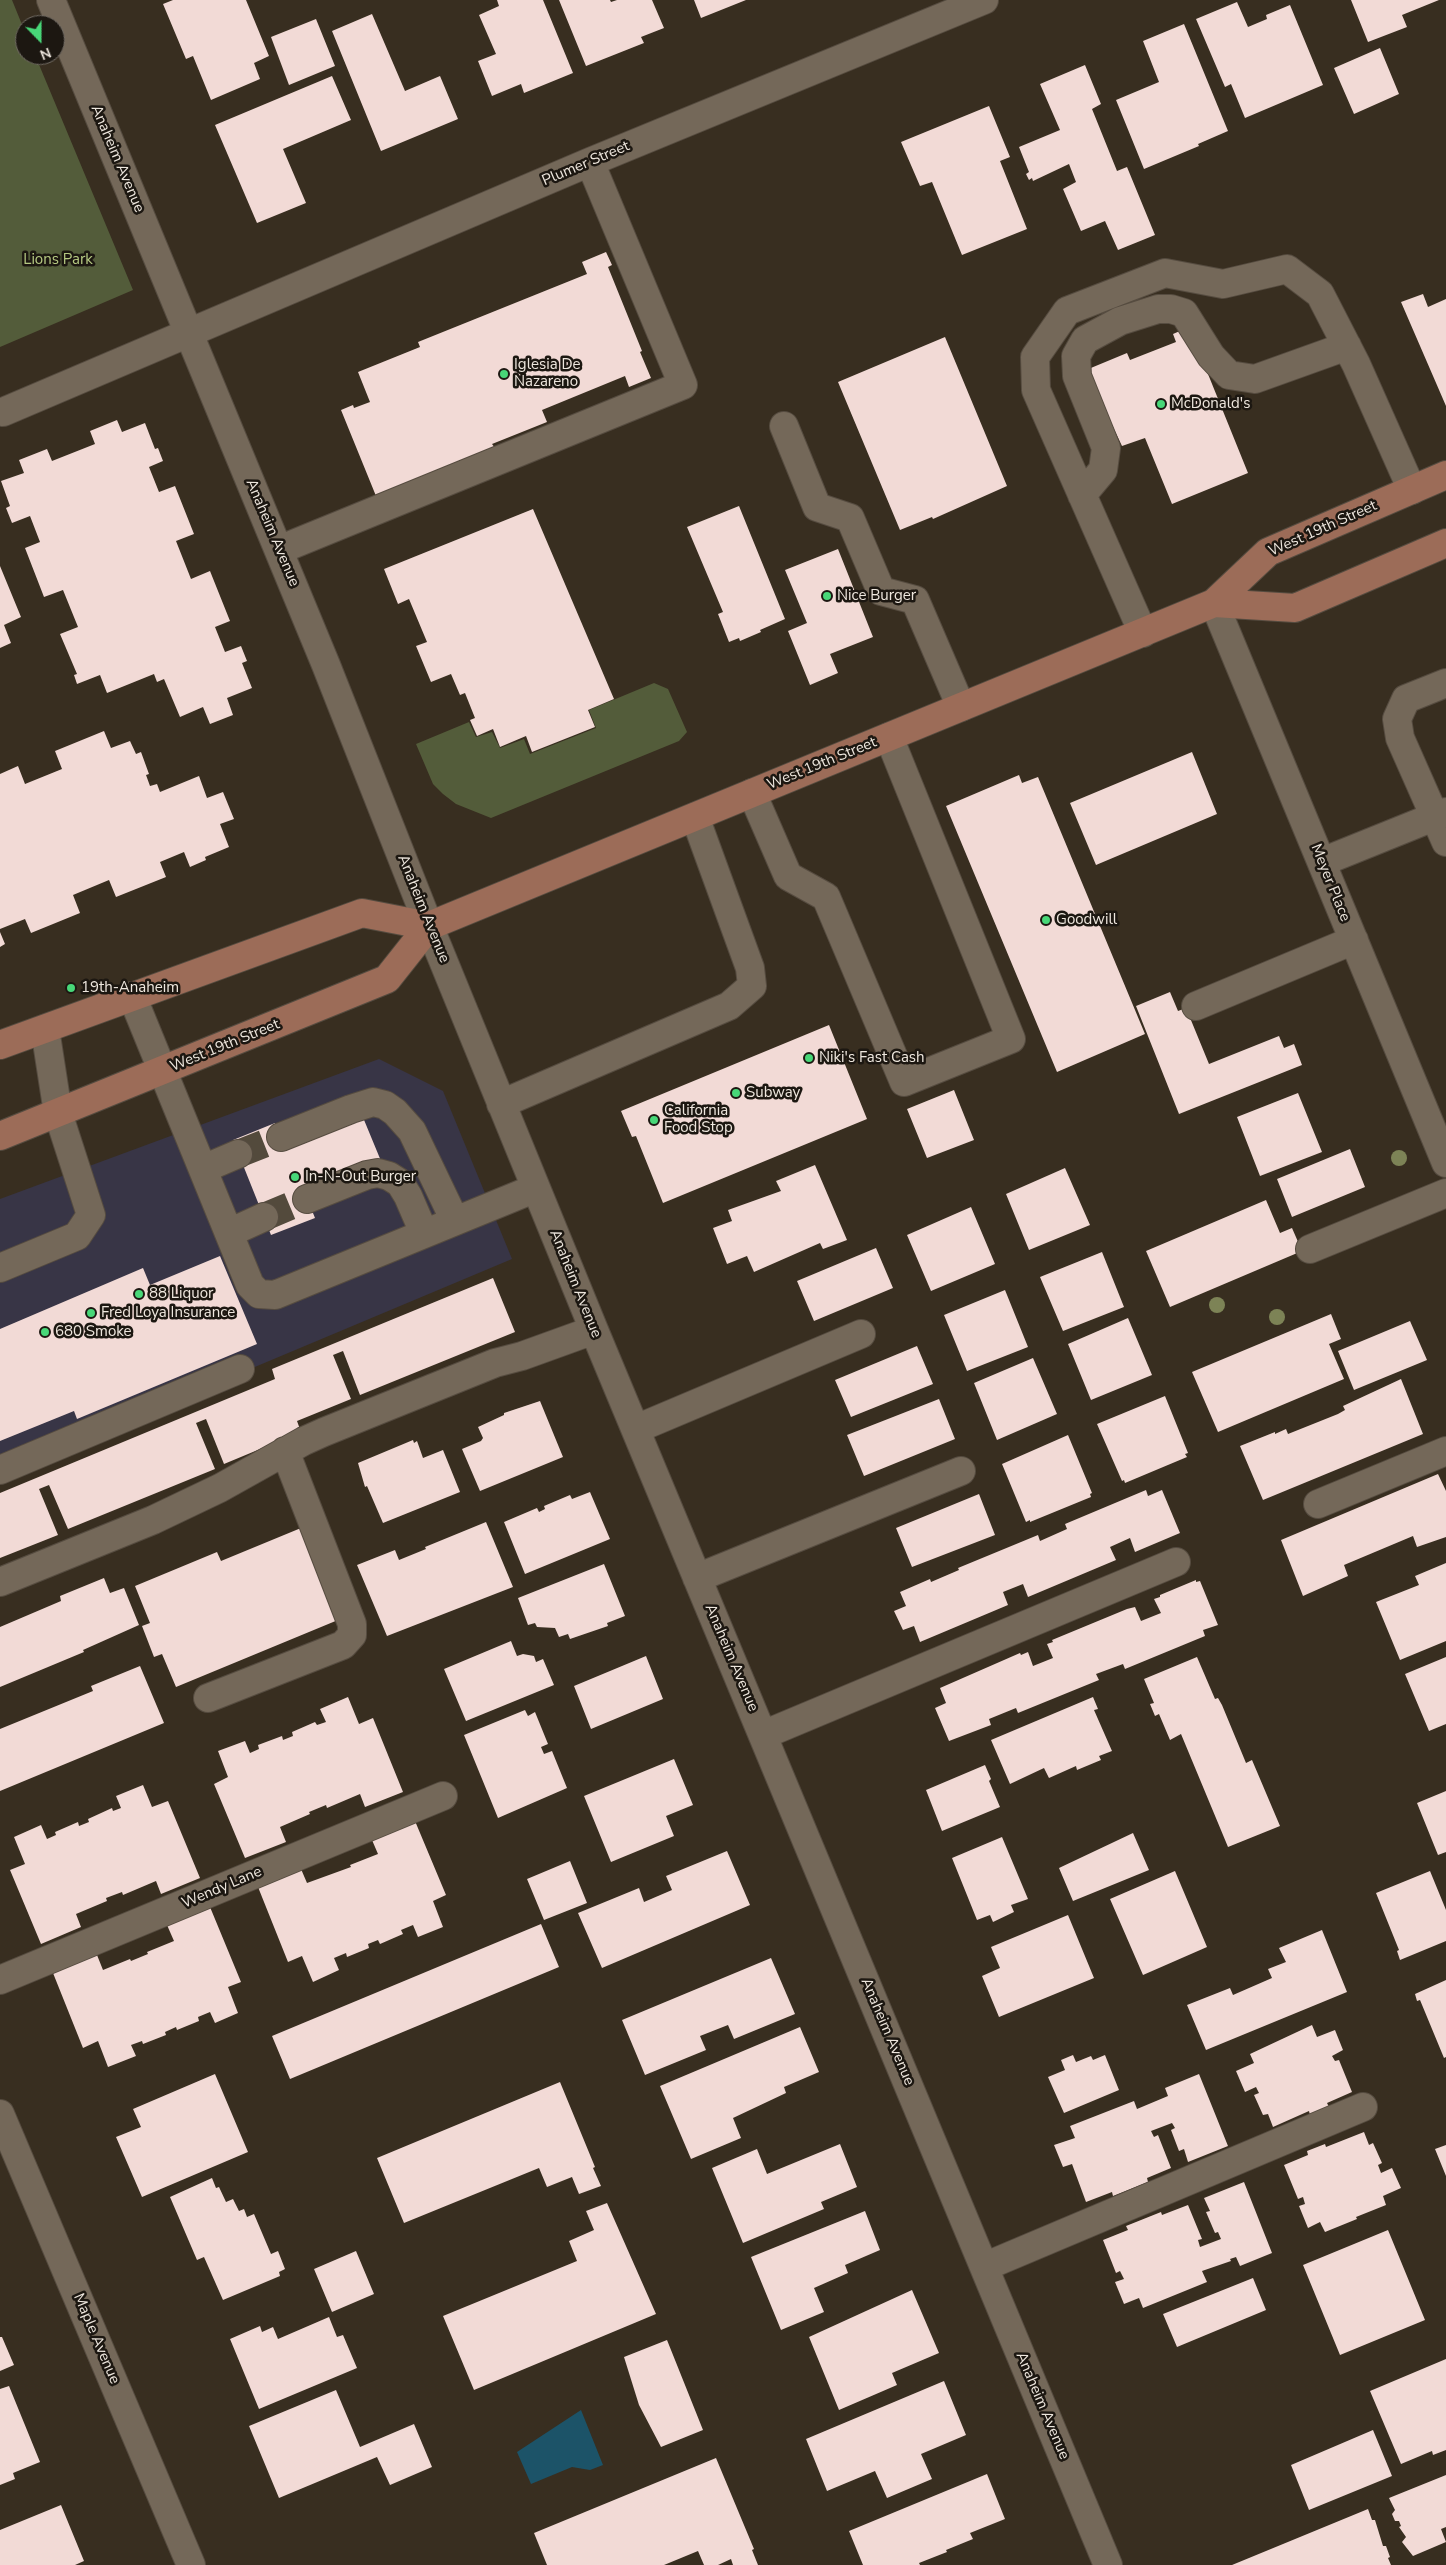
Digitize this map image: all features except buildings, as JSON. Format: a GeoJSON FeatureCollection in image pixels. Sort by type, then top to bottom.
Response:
{"type":"FeatureCollection","features":[{"type":"Feature","properties":{"kind":"main road","name":"West 19th Street"},"geometry":{"type":"LineString","coordinates":[[0,1136],[162,1072],[387,979],[429,926],[1214,603],[1268,552],[1446,475]]}},
{"type":"Feature","properties":{"kind":"main road","name":"West 19th Street"},"geometry":{"type":"LineString","coordinates":[[1214,603],[1294,608],[1446,543]]}},
{"type":"Feature","properties":{"kind":"main road"},"geometry":{"type":"LineString","coordinates":[[0,1045],[362,913],[429,926]]}},
{"type":"Feature","properties":{"kind":"street","name":"Anaheim Avenue"},"geometry":{"type":"LineString","coordinates":[[51,0],[279,550],[429,926],[594,1330],[1108,2565]]}},
{"type":"Feature","properties":{"kind":"street","name":"Plumer Street"},"geometry":{"type":"LineString","coordinates":[[3,412],[590,162],[984,0]]}},
{"type":"Feature","properties":{"kind":"street"},"geometry":{"type":"LineString","coordinates":[[279,550],[684,385],[590,162]]}},
{"type":"Feature","properties":{"kind":"street"},"geometry":{"type":"LineString","coordinates":[[1143,633],[1036,390],[1034,357],[1067,311],[1165,273],[1223,284],[1287,269],[1320,294],[1347,346],[1412,490]]}},
{"type":"Feature","properties":{"kind":"street"},"geometry":{"type":"LineString","coordinates":[[1082,495],[1104,470],[1106,448],[1077,376],[1076,356],[1085,340],[1120,321],[1158,309],[1171,309],[1184,314],[1211,356],[1230,375],[1255,379],[1347,346]]}},
{"type":"Feature","properties":{"kind":"street"},"geometry":{"type":"LineString","coordinates":[[784,426],[817,507],[850,518],[881,591],[915,600],[961,707]]}},
{"type":"Feature","properties":{"kind":"street","name":"Meyer Place"},"geometry":{"type":"LineString","coordinates":[[1214,603],[1446,1162]]}},
{"type":"Feature","properties":{"kind":"street"},"geometry":{"type":"LineString","coordinates":[[1446,683],[1406,699],[1397,719],[1400,738],[1441,814],[1446,842]]}},
{"type":"Feature","properties":{"kind":"street"},"geometry":{"type":"LineString","coordinates":[[752,793],[788,876],[826,897],[904,1082],[1011,1039],[889,737]]}},
{"type":"Feature","properties":{"kind":"street"},"geometry":{"type":"LineString","coordinates":[[1322,862],[1441,814]]}},
{"type":"Feature","properties":{"kind":"street"},"geometry":{"type":"LineString","coordinates":[[501,1104],[729,1006],[752,986],[750,968],[695,817]]}},
{"type":"Feature","properties":{"kind":"street"},"geometry":{"type":"LineString","coordinates":[[1196,1006],[1354,940]]}},
{"type":"Feature","properties":{"kind":"street"},"geometry":{"type":"LineString","coordinates":[[132,996],[250,1285],[259,1294],[275,1295],[536,1188]]}},
{"type":"Feature","properties":{"kind":"street"},"geometry":{"type":"LineString","coordinates":[[0,1268],[77,1236],[91,1215],[58,1113],[45,1029]]}},
{"type":"Feature","properties":{"kind":"street"},"geometry":{"type":"LineString","coordinates":[[281,1137],[373,1102],[385,1104],[412,1131],[455,1221]]}},
{"type":"Feature","properties":{"kind":"street"},"geometry":{"type":"LineString","coordinates":[[203,1169],[238,1154]]}},
{"type":"Feature","properties":{"kind":"street"},"geometry":{"type":"LineString","coordinates":[[307,1200],[367,1174],[378,1173],[389,1176],[400,1183],[408,1196],[424,1233]]}},
{"type":"Feature","properties":{"kind":"street"},"geometry":{"type":"LineString","coordinates":[[1310,1249],[1446,1193]]}},
{"type":"Feature","properties":{"kind":"street"},"geometry":{"type":"LineString","coordinates":[[229,1233],[264,1217]]}},
{"type":"Feature","properties":{"kind":"street"},"geometry":{"type":"LineString","coordinates":[[0,1582],[153,1520],[220,1488],[285,1451],[324,1432],[496,1363],[522,1356],[594,1330]]}},
{"type":"Feature","properties":{"kind":"street"},"geometry":{"type":"LineString","coordinates":[[636,1430],[861,1334]]}},
{"type":"Feature","properties":{"kind":"street"},"geometry":{"type":"LineString","coordinates":[[0,1470],[240,1369]]}},
{"type":"Feature","properties":{"kind":"street"},"geometry":{"type":"LineString","coordinates":[[208,1698],[343,1645],[352,1634],[352,1624],[285,1451]]}},
{"type":"Feature","properties":{"kind":"street"},"geometry":{"type":"LineString","coordinates":[[1318,1504],[1446,1451]]}},
{"type":"Feature","properties":{"kind":"street"},"geometry":{"type":"LineString","coordinates":[[697,1578],[961,1471]]}},
{"type":"Feature","properties":{"kind":"street"},"geometry":{"type":"LineString","coordinates":[[763,1735],[1176,1562]]}},
{"type":"Feature","properties":{"kind":"street","name":"Wendy Lane"},"geometry":{"type":"LineString","coordinates":[[0,1980],[443,1796]]}},
{"type":"Feature","properties":{"kind":"street"},"geometry":{"type":"LineString","coordinates":[[984,2267],[1363,2107]]}},
{"type":"Feature","properties":{"kind":"street","name":"Maple Avenue"},"geometry":{"type":"LineString","coordinates":[[0,2114],[191,2565]]}},
{"type":"Feature","properties":{"kind":"shaded area"},"geometry":{"type":"Polygon","coordinates":[[[379,1059],[443,1091],[512,1259],[0,1474],[0,1199],[379,1059]]]}},
{"type":"Feature","properties":{"kind":"green space","name":"Lions Park"},"geometry":{"type":"Polygon","coordinates":[[[0,0],[12,0],[18,15],[15,15],[15,65],[39,65],[133,290],[0,347],[0,0]]]}},
{"type":"Feature","properties":{"kind":"green space"},"geometry":{"type":"Polygon","coordinates":[[[654,683],[668,689],[687,732],[679,741],[491,818],[456,804],[443,794],[433,784],[416,744],[469,722],[476,737],[492,732],[500,748],[524,739],[530,754],[596,728],[589,710],[654,683]]]}},
{"type":"Feature","properties":{"kind":"water"},"geometry":{"type":"Polygon","coordinates":[[[581,2410],[603,2465],[590,2470],[572,2467],[531,2484],[517,2452],[581,2410]]]}},
{"type":"Feature","properties":{"kind":"tunnel"},"geometry":{"type":"LineString","coordinates":[[238,1154],[281,1137]]}},
{"type":"Feature","properties":{"kind":"tunnel"},"geometry":{"type":"LineString","coordinates":[[264,1217],[307,1199]]}},
{"type":"Feature","properties":{"kind":"place","name":"Iglesia De Nazareno"},"geometry":{"type":"Point","coordinates":[504,374]}},
{"type":"Feature","properties":{"kind":"place","name":"McDonald's"},"geometry":{"type":"Point","coordinates":[1161,404]}},
{"type":"Feature","properties":{"kind":"place","name":"Nice Burger"},"geometry":{"type":"Point","coordinates":[827,596]}},
{"type":"Feature","properties":{"kind":"place","name":"Goodwill"},"geometry":{"type":"Point","coordinates":[1046,920]}},
{"type":"Feature","properties":{"kind":"place","name":"19th-Anaheim"},"geometry":{"type":"Point","coordinates":[71,988]}},
{"type":"Feature","properties":{"kind":"place","name":"Niki's Fast Cash"},"geometry":{"type":"Point","coordinates":[809,1058]}},
{"type":"Feature","properties":{"kind":"place","name":"Subway"},"geometry":{"type":"Point","coordinates":[736,1093]}},
{"type":"Feature","properties":{"kind":"place","name":"California Food Stop"},"geometry":{"type":"Point","coordinates":[654,1120]}},
{"type":"Feature","properties":{"kind":"place","name":"In-N-Out Burger"},"geometry":{"type":"Point","coordinates":[295,1177]}},
{"type":"Feature","properties":{"kind":"place","name":"88 Liquor"},"geometry":{"type":"Point","coordinates":[139,1294]}},
{"type":"Feature","properties":{"kind":"place","name":"Fred Loya Insurance"},"geometry":{"type":"Point","coordinates":[91,1313]}},
{"type":"Feature","properties":{"kind":"place","name":"680 Smoke"},"geometry":{"type":"Point","coordinates":[45,1332]}}]}
